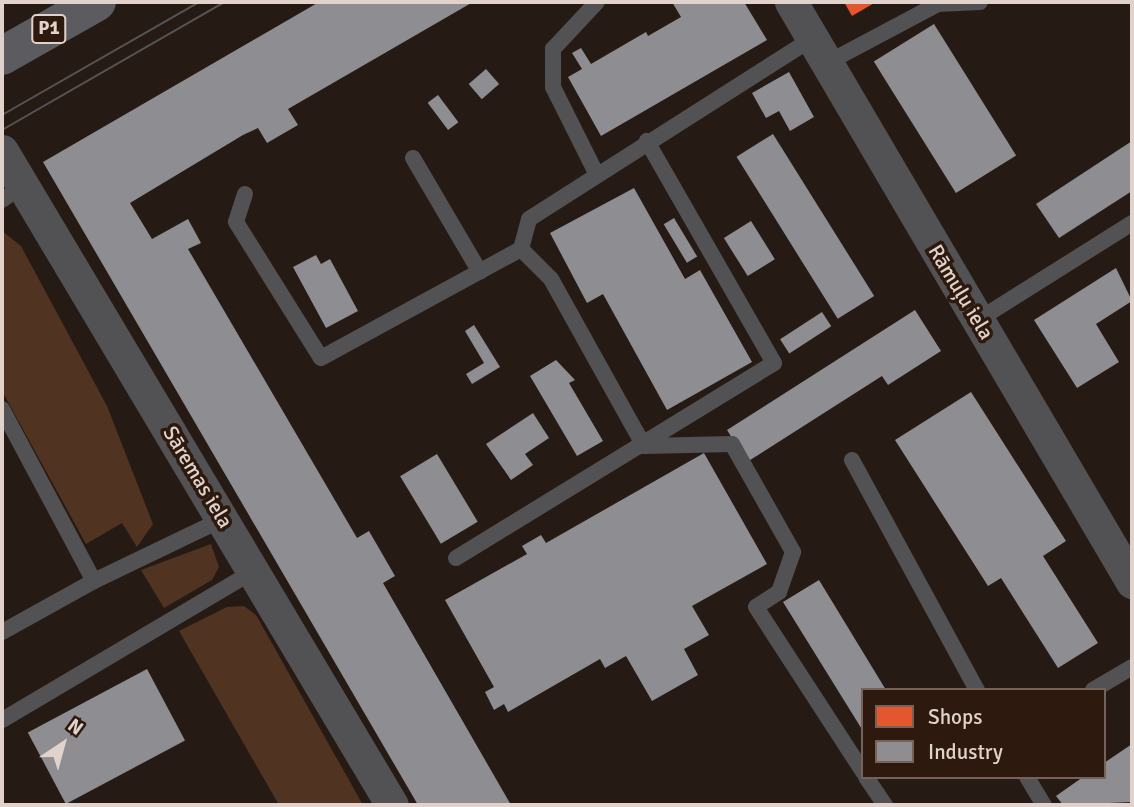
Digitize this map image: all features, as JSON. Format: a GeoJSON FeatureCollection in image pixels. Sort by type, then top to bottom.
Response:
{"type":"FeatureCollection","features":[{"type":"Feature","properties":{"kind":"main road","name":"P1"},"geometry":{"type":"LineString","coordinates":[[2,57],[97,2]]}},
{"type":"Feature","properties":{"kind":"street","name":"Rāmuļu iela"},"geometry":{"type":"LineString","coordinates":[[791,2],[1132,582]]}},
{"type":"Feature","properties":{"kind":"street","name":"Sāremas iela"},"geometry":{"type":"LineString","coordinates":[[2,151],[12,193],[223,519],[392,805]]}},
{"type":"Feature","properties":{"kind":"lane"},"geometry":{"type":"LineString","coordinates":[[596,173],[553,87],[553,49],[597,2]]}},
{"type":"Feature","properties":{"kind":"lane"},"geometry":{"type":"LineString","coordinates":[[245,194],[236,222],[321,358],[522,249],[529,219],[647,141],[818,51],[938,4],[980,2]]}},
{"type":"Feature","properties":{"kind":"lane"},"geometry":{"type":"LineString","coordinates":[[456,558],[774,363],[647,141]]}},
{"type":"Feature","properties":{"kind":"lane"},"geometry":{"type":"LineString","coordinates":[[413,158],[480,272]]}},
{"type":"Feature","properties":{"kind":"lane"},"geometry":{"type":"LineString","coordinates":[[978,320],[1132,223]]}},
{"type":"Feature","properties":{"kind":"lane"},"geometry":{"type":"LineString","coordinates":[[522,249],[551,279],[643,443]]}},
{"type":"Feature","properties":{"kind":"lane"},"geometry":{"type":"LineString","coordinates":[[2,410],[94,581]]}},
{"type":"Feature","properties":{"kind":"lane"},"geometry":{"type":"LineString","coordinates":[[643,443],[732,444],[793,552],[779,592],[756,607],[861,769]]}},
{"type":"Feature","properties":{"kind":"lane"},"geometry":{"type":"LineString","coordinates":[[852,460],[976,688]]}},
{"type":"Feature","properties":{"kind":"lane"},"geometry":{"type":"LineString","coordinates":[[2,632],[94,581],[223,519]]}},
{"type":"Feature","properties":{"kind":"lane"},"geometry":{"type":"LineString","coordinates":[[2,720],[254,571]]}},
{"type":"Feature","properties":{"kind":"lane"},"geometry":{"type":"LineString","coordinates":[[1096,688],[1132,667]]}},
{"type":"Feature","properties":{"kind":"lane"},"geometry":{"type":"LineString","coordinates":[[867,779],[885,805]]}},
{"type":"Feature","properties":{"kind":"lane"},"geometry":{"type":"LineString","coordinates":[[1028,779],[1044,805]]}},
{"type":"Feature","properties":{"kind":"shaded area"},"geometry":{"type":"Polygon","coordinates":[[[2,231],[21,246],[107,406],[153,524],[137,547],[122,523],[86,544],[2,391],[2,231]]]}},
{"type":"Feature","properties":{"kind":"shaded area"},"geometry":{"type":"Polygon","coordinates":[[[211,544],[219,567],[212,580],[164,608],[141,570],[211,544]]]}},
{"type":"Feature","properties":{"kind":"shaded area"},"geometry":{"type":"Polygon","coordinates":[[[244,606],[256,615],[363,805],[279,805],[179,631],[227,607],[244,606]]]}},
{"type":"Feature","properties":{"kind":"building: Shops"},"geometry":{"type":"Polygon","coordinates":[[[844,2],[876,2],[852,16],[844,2]]]}},
{"type":"Feature","properties":{"kind":"building: Industry"},"geometry":{"type":"Polygon","coordinates":[[[319,2],[473,2],[288,109],[298,125],[267,143],[258,128],[130,203],[152,239],[188,219],[201,243],[188,249],[357,538],[369,531],[395,576],[383,583],[511,805],[418,805],[43,162],[319,2]]]}},
{"type":"Feature","properties":{"kind":"building: Industry"},"geometry":{"type":"Polygon","coordinates":[[[672,2],[744,2],[767,40],[601,136],[568,77],[582,69],[572,53],[581,48],[591,64],[646,32],[648,36],[681,17],[672,2]]]}},
{"type":"Feature","properties":{"kind":"building: Industry"},"geometry":{"type":"Polygon","coordinates":[[[934,24],[1016,155],[956,193],[874,62],[934,24]]]}},
{"type":"Feature","properties":{"kind":"building: Industry"},"geometry":{"type":"Polygon","coordinates":[[[486,69],[499,84],[482,99],[469,84],[486,69]]]}},
{"type":"Feature","properties":{"kind":"building: Industry"},"geometry":{"type":"Polygon","coordinates":[[[789,72],[814,117],[790,131],[779,111],[766,118],[752,93],[789,72]]]}},
{"type":"Feature","properties":{"kind":"building: Industry"},"geometry":{"type":"Polygon","coordinates":[[[438,95],[458,122],[448,130],[428,103],[438,95]]]}},
{"type":"Feature","properties":{"kind":"building: Industry"},"geometry":{"type":"Polygon","coordinates":[[[773,134],[874,296],[838,319],[737,157],[773,134]]]}},
{"type":"Feature","properties":{"kind":"building: Industry"},"geometry":{"type":"Polygon","coordinates":[[[1132,141],[1132,191],[1059,238],[1036,204],[1132,141]]]}},
{"type":"Feature","properties":{"kind":"building: Industry"},"geometry":{"type":"Polygon","coordinates":[[[634,188],[685,279],[700,270],[752,362],[667,410],[603,294],[587,303],[550,233],[634,188]]]}},
{"type":"Feature","properties":{"kind":"building: Industry"},"geometry":{"type":"Polygon","coordinates":[[[674,218],[697,257],[687,263],[664,224],[674,218]]]}},
{"type":"Feature","properties":{"kind":"building: Industry"},"geometry":{"type":"Polygon","coordinates":[[[751,221],[775,259],[748,276],[724,238],[751,221]]]}},
{"type":"Feature","properties":{"kind":"building: Industry"},"geometry":{"type":"Polygon","coordinates":[[[316,255],[321,264],[330,259],[358,311],[326,328],[293,267],[316,255]]]}},
{"type":"Feature","properties":{"kind":"building: Industry"},"geometry":{"type":"Polygon","coordinates":[[[1116,268],[1132,301],[1096,324],[1119,362],[1077,388],[1034,320],[1116,268]]]}},
{"type":"Feature","properties":{"kind":"building: Industry"},"geometry":{"type":"Polygon","coordinates":[[[915,310],[941,351],[888,385],[882,376],[747,462],[727,430],[915,310]]]}},
{"type":"Feature","properties":{"kind":"building: Industry"},"geometry":{"type":"Polygon","coordinates":[[[822,312],[831,326],[789,353],[780,339],[822,312]]]}},
{"type":"Feature","properties":{"kind":"building: Industry"},"geometry":{"type":"Polygon","coordinates":[[[474,325],[500,367],[472,384],[466,374],[484,363],[465,331],[474,325]]]}},
{"type":"Feature","properties":{"kind":"building: Industry"},"geometry":{"type":"Polygon","coordinates":[[[556,360],[575,380],[569,383],[603,441],[577,456],[530,376],[556,360]]]}},
{"type":"Feature","properties":{"kind":"building: Industry"},"geometry":{"type":"Polygon","coordinates":[[[971,392],[1066,541],[1043,556],[1098,643],[1058,668],[1001,578],[988,586],[895,440],[971,392]]]}},
{"type":"Feature","properties":{"kind":"building: Industry"},"geometry":{"type":"Polygon","coordinates":[[[533,413],[549,438],[525,454],[533,465],[511,480],[486,444],[533,413]]]}},
{"type":"Feature","properties":{"kind":"building: Industry"},"geometry":{"type":"Polygon","coordinates":[[[704,453],[767,564],[692,606],[709,635],[684,649],[698,675],[652,701],[626,656],[605,668],[600,659],[508,712],[504,704],[494,710],[485,692],[494,687],[445,600],[527,554],[522,546],[541,535],[546,543],[704,453]]]}},
{"type":"Feature","properties":{"kind":"building: Industry"},"geometry":{"type":"Polygon","coordinates":[[[437,454],[478,522],[441,544],[400,476],[437,454]]]}},
{"type":"Feature","properties":{"kind":"building: Industry"},"geometry":{"type":"Polygon","coordinates":[[[819,580],[885,688],[861,688],[861,728],[783,602],[819,580]]]}},
{"type":"Feature","properties":{"kind":"building: Industry"},"geometry":{"type":"Polygon","coordinates":[[[147,669],[185,741],[66,804],[28,732],[147,669]]]}},
{"type":"Feature","properties":{"kind":"building: Industry"},"geometry":{"type":"Polygon","coordinates":[[[1132,744],[1132,802],[1063,805],[1056,796],[1080,779],[1106,779],[1106,762],[1132,744]]]}},
{"type":"Feature","properties":{"kind":"tram line"},"geometry":{"type":"LineString","coordinates":[[2,115],[199,2]]}},
{"type":"Feature","properties":{"kind":"tram line"},"geometry":{"type":"LineString","coordinates":[[2,130],[225,2]]}}]}
